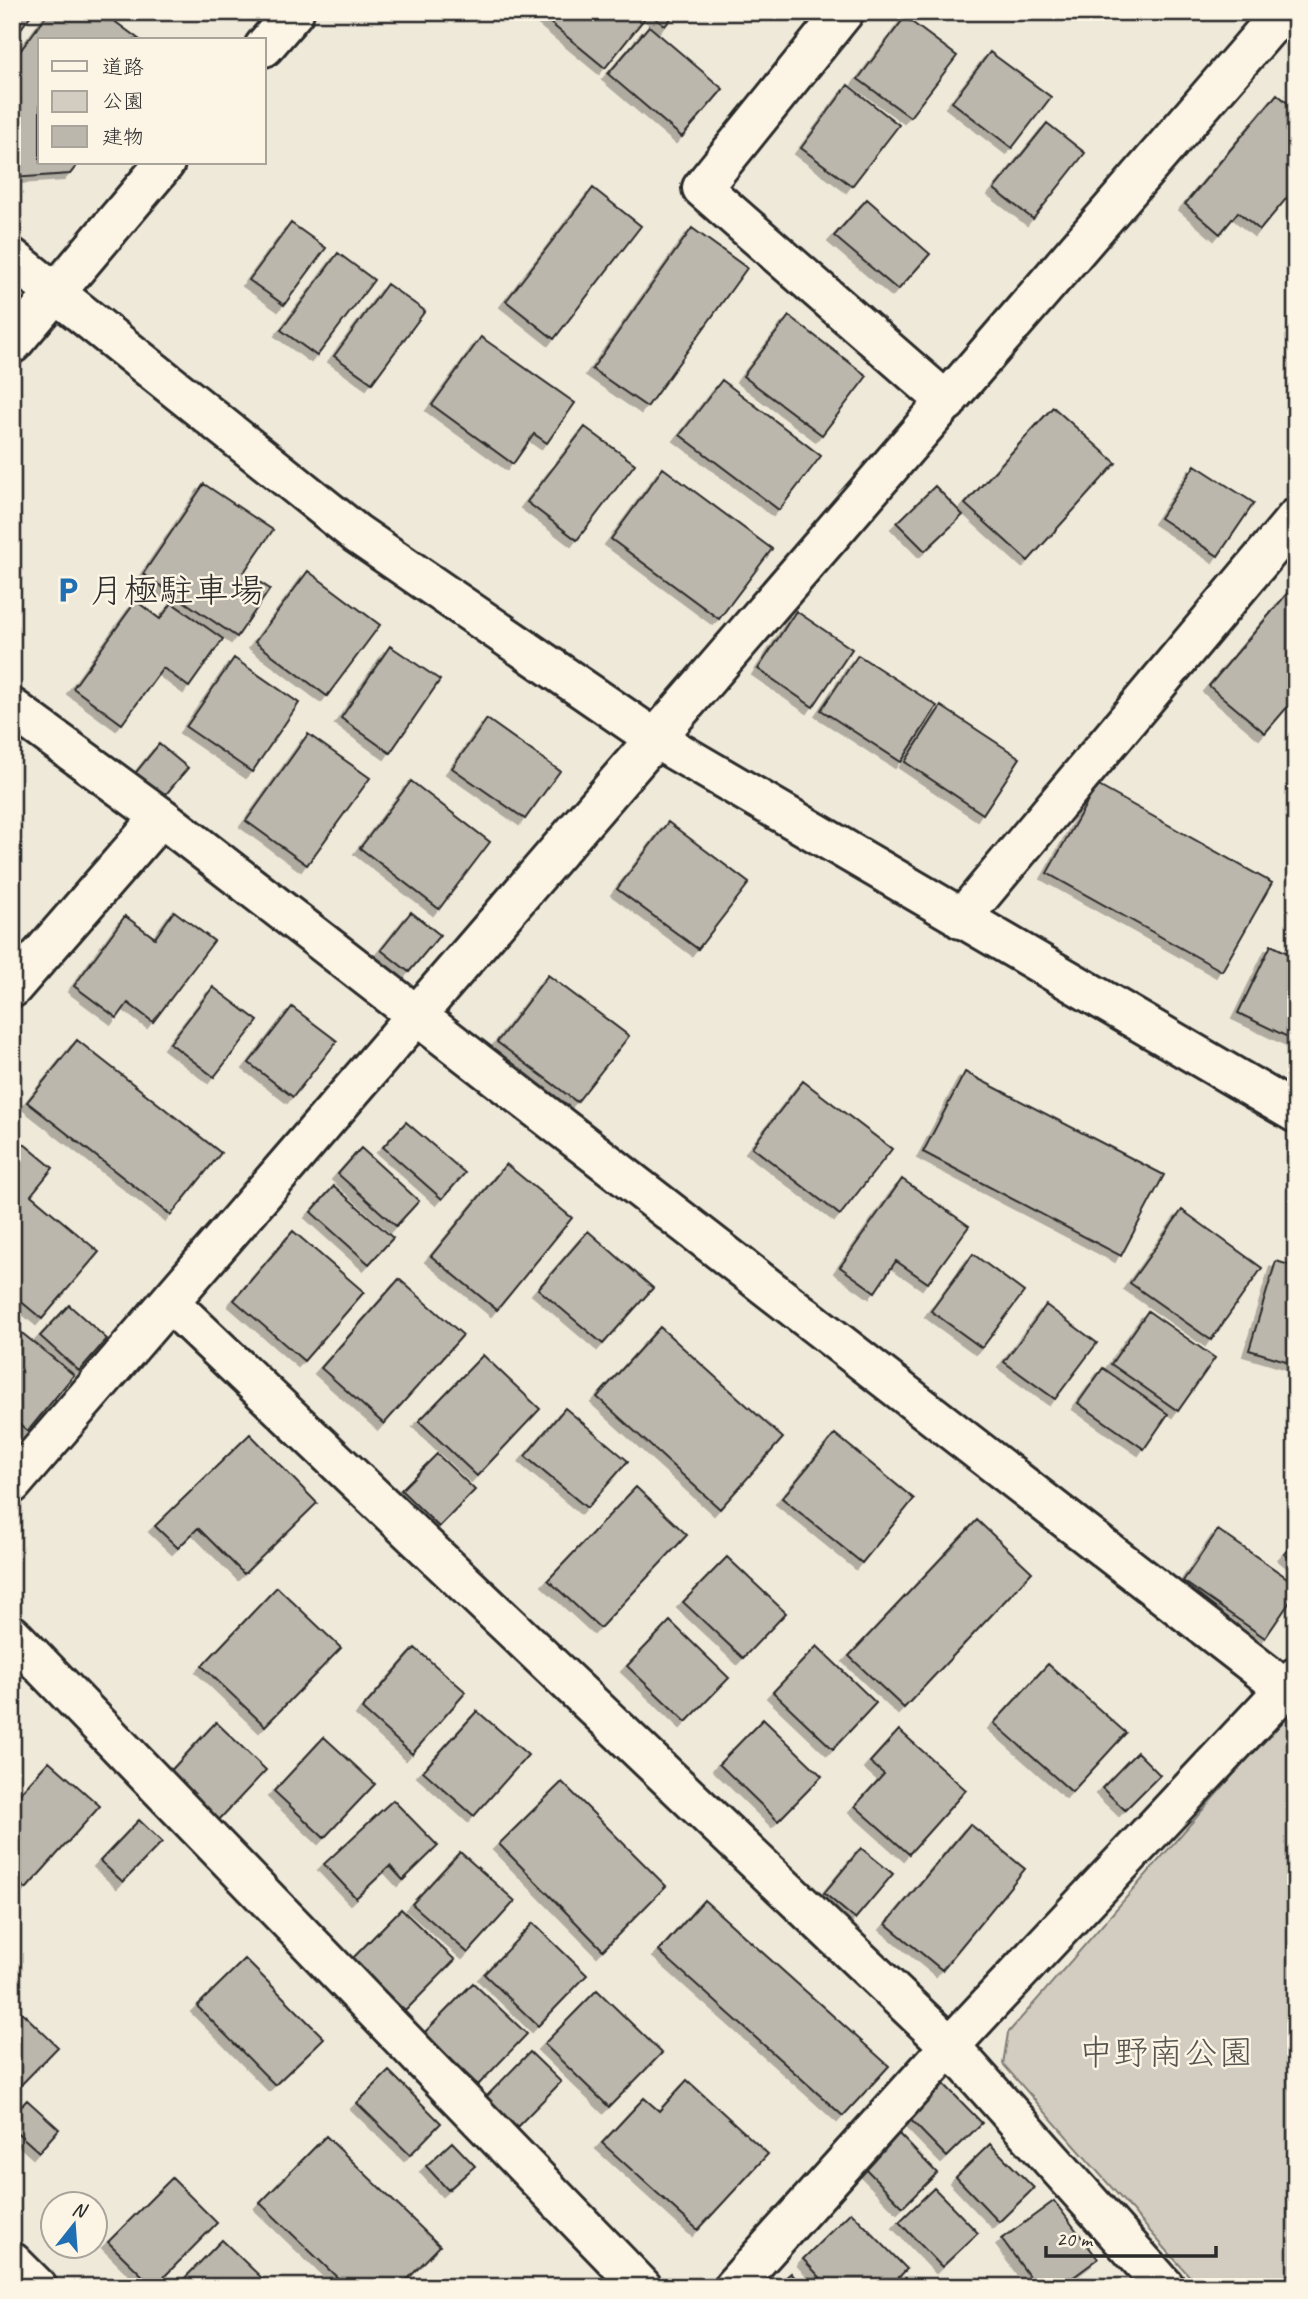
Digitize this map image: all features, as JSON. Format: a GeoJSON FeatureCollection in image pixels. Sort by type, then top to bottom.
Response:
{"type":"FeatureCollection","features":[{"type":"Feature","properties":{"kind":"street"},"geometry":{"type":"LineString","coordinates":[[266,45],[294,12]]}},
{"type":"Feature","properties":{"kind":"street"},"geometry":{"type":"LineString","coordinates":[[844,12],[702,188],[947,402]]}},
{"type":"Feature","properties":{"kind":"street"},"geometry":{"type":"LineString","coordinates":[[12,1484],[418,1017],[654,738],[1282,12]]}},
{"type":"Feature","properties":{"kind":"street"},"geometry":{"type":"LineString","coordinates":[[12,344],[164,164]]}},
{"type":"Feature","properties":{"kind":"street"},"geometry":{"type":"LineString","coordinates":[[12,258],[357,534],[654,738],[1296,1114]]}},
{"type":"Feature","properties":{"kind":"street"},"geometry":{"type":"LineString","coordinates":[[961,919],[1296,518]]}},
{"type":"Feature","properties":{"kind":"street"},"geometry":{"type":"LineString","coordinates":[[12,708],[161,817],[418,1017],[1290,1682],[950,2046],[733,2287]]}},
{"type":"Feature","properties":{"kind":"street"},"geometry":{"type":"LineString","coordinates":[[12,988],[161,817]]}},
{"type":"Feature","properties":{"kind":"street"},"geometry":{"type":"LineString","coordinates":[[169,1302],[950,2046],[1165,2287]]}},
{"type":"Feature","properties":{"kind":"street"},"geometry":{"type":"LineString","coordinates":[[12,1635],[642,2287]]}},
{"type":"Feature","properties":{"kind":"street"},"geometry":{"type":"LineString","coordinates":[[12,2262],[37,2287]]}},
{"type":"Feature","properties":{"kind":"green space","name":"中野南公園"},"geometry":{"type":"Polygon","coordinates":[[[1296,1703],[1296,2287],[1199,2287],[1003,2064],[1008,2033],[1296,1703]]]}},
{"type":"Feature","properties":{"kind":"building"},"geometry":{"type":"Polygon","coordinates":[[[12,12],[33,12],[12,41],[12,12]]]}},
{"type":"Feature","properties":{"kind":"building"},"geometry":{"type":"Polygon","coordinates":[[[49,12],[102,12],[137,38],[38,38],[38,164],[78,164],[70,174],[12,178],[12,62],[49,12]]]}},
{"type":"Feature","properties":{"kind":"building"},"geometry":{"type":"Polygon","coordinates":[[[537,12],[636,12],[644,19],[605,68],[537,12]]]}},
{"type":"Feature","properties":{"kind":"building"},"geometry":{"type":"Polygon","coordinates":[[[648,12],[676,12],[665,26],[648,12]]]}},
{"type":"Feature","properties":{"kind":"building"},"geometry":{"type":"Polygon","coordinates":[[[905,17],[957,56],[910,117],[858,79],[905,17]]]}},
{"type":"Feature","properties":{"kind":"building"},"geometry":{"type":"Polygon","coordinates":[[[649,26],[723,89],[682,137],[608,74],[649,26]]]}},
{"type":"Feature","properties":{"kind":"building"},"geometry":{"type":"Polygon","coordinates":[[[990,52],[1051,97],[1012,148],[952,102],[990,52]]]}},
{"type":"Feature","properties":{"kind":"building"},"geometry":{"type":"Polygon","coordinates":[[[848,85],[899,125],[852,186],[801,148],[848,85]]]}},
{"type":"Feature","properties":{"kind":"building"},"geometry":{"type":"Polygon","coordinates":[[[1277,94],[1296,110],[1296,187],[1260,230],[1238,212],[1220,234],[1185,204],[1277,94]]]}},
{"type":"Feature","properties":{"kind":"building"},"geometry":{"type":"Polygon","coordinates":[[[1047,123],[1085,153],[1033,219],[994,189],[1047,123]]]}},
{"type":"Feature","properties":{"kind":"building"},"geometry":{"type":"Polygon","coordinates":[[[593,188],[641,226],[554,339],[506,301],[593,188]]]}},
{"type":"Feature","properties":{"kind":"building"},"geometry":{"type":"Polygon","coordinates":[[[867,199],[930,254],[898,290],[834,236],[867,199]]]}},
{"type":"Feature","properties":{"kind":"building"},"geometry":{"type":"Polygon","coordinates":[[[291,223],[326,248],[284,305],[249,280],[291,223]]]}},
{"type":"Feature","properties":{"kind":"building"},"geometry":{"type":"Polygon","coordinates":[[[692,228],[747,268],[647,407],[592,369],[692,228]]]}},
{"type":"Feature","properties":{"kind":"building"},"geometry":{"type":"Polygon","coordinates":[[[338,253],[374,280],[317,356],[281,330],[338,253]]]}},
{"type":"Feature","properties":{"kind":"building"},"geometry":{"type":"Polygon","coordinates":[[[387,284],[425,311],[372,383],[334,356],[387,284]]]}},
{"type":"Feature","properties":{"kind":"building"},"geometry":{"type":"Polygon","coordinates":[[[789,316],[867,376],[822,435],[743,376],[789,316]]]}},
{"type":"Feature","properties":{"kind":"building"},"geometry":{"type":"Polygon","coordinates":[[[481,337],[575,403],[547,443],[534,434],[513,464],[432,405],[481,337]]]}},
{"type":"Feature","properties":{"kind":"building"},"geometry":{"type":"Polygon","coordinates":[[[722,380],[821,456],[779,510],[680,435],[722,380]]]}},
{"type":"Feature","properties":{"kind":"building"},"geometry":{"type":"Polygon","coordinates":[[[1053,407],[1116,463],[1028,561],[965,504],[1053,407]]]}},
{"type":"Feature","properties":{"kind":"building"},"geometry":{"type":"Polygon","coordinates":[[[585,427],[635,464],[577,540],[527,502],[585,427]]]}},
{"type":"Feature","properties":{"kind":"building"},"geometry":{"type":"Polygon","coordinates":[[[1195,465],[1254,503],[1218,556],[1160,518],[1195,465]]]}},
{"type":"Feature","properties":{"kind":"building"},"geometry":{"type":"Polygon","coordinates":[[[663,468],[772,549],[719,619],[611,539],[663,468]]]}},
{"type":"Feature","properties":{"kind":"building"},"geometry":{"type":"Polygon","coordinates":[[[204,484],[273,530],[244,572],[270,589],[237,637],[143,574],[204,484]]]}},
{"type":"Feature","properties":{"kind":"building"},"geometry":{"type":"Polygon","coordinates":[[[935,486],[963,515],[925,551],[897,523],[935,486]]]}},
{"type":"Feature","properties":{"kind":"building"},"geometry":{"type":"Polygon","coordinates":[[[308,571],[380,625],[327,696],[255,642],[308,571]]]}},
{"type":"Feature","properties":{"kind":"building"},"geometry":{"type":"Polygon","coordinates":[[[1296,583],[1296,697],[1265,733],[1209,686],[1296,583]]]}},
{"type":"Feature","properties":{"kind":"building"},"geometry":{"type":"Polygon","coordinates":[[[136,601],[160,619],[172,603],[223,639],[189,687],[163,668],[122,724],[73,688],[136,601]]]}},
{"type":"Feature","properties":{"kind":"building"},"geometry":{"type":"Polygon","coordinates":[[[796,611],[852,649],[813,707],[758,669],[796,611]]]}},
{"type":"Feature","properties":{"kind":"building"},"geometry":{"type":"Polygon","coordinates":[[[390,646],[440,680],[390,753],[341,718],[390,646]]]}},
{"type":"Feature","properties":{"kind":"building"},"geometry":{"type":"Polygon","coordinates":[[[858,655],[937,706],[901,762],[821,710],[858,655]]]}},
{"type":"Feature","properties":{"kind":"building"},"geometry":{"type":"Polygon","coordinates":[[[234,658],[299,703],[252,772],[186,727],[234,658]]]}},
{"type":"Feature","properties":{"kind":"building"},"geometry":{"type":"Polygon","coordinates":[[[941,706],[1020,758],[983,814],[905,762],[941,706]]]}},
{"type":"Feature","properties":{"kind":"building"},"geometry":{"type":"Polygon","coordinates":[[[487,719],[560,771],[525,819],[452,768],[487,719]]]}},
{"type":"Feature","properties":{"kind":"building"},"geometry":{"type":"Polygon","coordinates":[[[308,734],[370,778],[307,865],[246,821],[308,734]]]}},
{"type":"Feature","properties":{"kind":"building"},"geometry":{"type":"Polygon","coordinates":[[[159,744],[188,768],[157,805],[128,782],[159,744]]]}},
{"type":"Feature","properties":{"kind":"building"},"geometry":{"type":"Polygon","coordinates":[[[411,781],[490,842],[439,909],[360,848],[411,781]]]}},
{"type":"Feature","properties":{"kind":"building"},"geometry":{"type":"Polygon","coordinates":[[[1097,785],[1272,883],[1222,971],[1047,873],[1097,785]]]}},
{"type":"Feature","properties":{"kind":"building"},"geometry":{"type":"Polygon","coordinates":[[[668,822],[749,883],[698,949],[617,889],[668,822]]]}},
{"type":"Feature","properties":{"kind":"building"},"geometry":{"type":"Polygon","coordinates":[[[174,911],[214,941],[153,1022],[128,1003],[117,1018],[74,986],[125,916],[155,938],[174,911]]]}},
{"type":"Feature","properties":{"kind":"building"},"geometry":{"type":"Polygon","coordinates":[[[411,912],[440,935],[409,972],[381,950],[411,912]]]}},
{"type":"Feature","properties":{"kind":"building"},"geometry":{"type":"Polygon","coordinates":[[[1271,945],[1296,957],[1296,1041],[1238,1013],[1271,945]]]}},
{"type":"Feature","properties":{"kind":"building"},"geometry":{"type":"Polygon","coordinates":[[[548,975],[629,1036],[577,1102],[497,1042],[548,975]]]}},
{"type":"Feature","properties":{"kind":"building"},"geometry":{"type":"Polygon","coordinates":[[[213,987],[258,1021],[214,1077],[170,1043],[213,987]]]}},
{"type":"Feature","properties":{"kind":"building"},"geometry":{"type":"Polygon","coordinates":[[[292,1007],[337,1041],[293,1097],[249,1063],[292,1007]]]}},
{"type":"Feature","properties":{"kind":"building"},"geometry":{"type":"Polygon","coordinates":[[[77,1040],[221,1153],[171,1215],[27,1102],[77,1040]]]}},
{"type":"Feature","properties":{"kind":"building"},"geometry":{"type":"Polygon","coordinates":[[[965,1072],[1164,1175],[1121,1256],[923,1152],[965,1072]]]}},
{"type":"Feature","properties":{"kind":"building"},"geometry":{"type":"Polygon","coordinates":[[[803,1081],[892,1149],[840,1215],[752,1147],[803,1081]]]}},
{"type":"Feature","properties":{"kind":"building"},"geometry":{"type":"Polygon","coordinates":[[[406,1122],[465,1173],[442,1199],[383,1147],[406,1122]]]}},
{"type":"Feature","properties":{"kind":"building"},"geometry":{"type":"Polygon","coordinates":[[[12,1134],[53,1168],[31,1195],[99,1252],[42,1319],[12,1294],[12,1134]]]}},
{"type":"Feature","properties":{"kind":"building"},"geometry":{"type":"Polygon","coordinates":[[[361,1148],[419,1201],[396,1226],[338,1174],[361,1148]]]}},
{"type":"Feature","properties":{"kind":"building"},"geometry":{"type":"Polygon","coordinates":[[[506,1164],[572,1218],[497,1310],[431,1256],[506,1164]]]}},
{"type":"Feature","properties":{"kind":"building"},"geometry":{"type":"Polygon","coordinates":[[[902,1179],[969,1226],[928,1283],[896,1261],[875,1292],[840,1267],[902,1179]]]}},
{"type":"Feature","properties":{"kind":"building"},"geometry":{"type":"Polygon","coordinates":[[[334,1186],[393,1238],[369,1264],[311,1212],[334,1186]]]}},
{"type":"Feature","properties":{"kind":"building"},"geometry":{"type":"Polygon","coordinates":[[[1182,1210],[1262,1268],[1211,1340],[1130,1283],[1182,1210]]]}},
{"type":"Feature","properties":{"kind":"building"},"geometry":{"type":"Polygon","coordinates":[[[293,1231],[364,1292],[304,1361],[234,1300],[293,1231]]]}},
{"type":"Feature","properties":{"kind":"building"},"geometry":{"type":"Polygon","coordinates":[[[588,1231],[653,1288],[603,1344],[538,1289],[588,1231]]]}},
{"type":"Feature","properties":{"kind":"building"},"geometry":{"type":"Polygon","coordinates":[[[973,1254],[1024,1292],[982,1348],[931,1311],[973,1254]]]}},
{"type":"Feature","properties":{"kind":"building"},"geometry":{"type":"Polygon","coordinates":[[[1276,1261],[1296,1267],[1296,1364],[1249,1350],[1276,1261]]]}},
{"type":"Feature","properties":{"kind":"building"},"geometry":{"type":"Polygon","coordinates":[[[399,1279],[463,1335],[384,1424],[321,1368],[399,1279]]]}},
{"type":"Feature","properties":{"kind":"building"},"geometry":{"type":"Polygon","coordinates":[[[69,1305],[107,1339],[79,1371],[40,1336],[69,1305]]]}},
{"type":"Feature","properties":{"kind":"building"},"geometry":{"type":"Polygon","coordinates":[[[1046,1305],[1097,1343],[1055,1399],[1004,1362],[1046,1305]]]}},
{"type":"Feature","properties":{"kind":"building"},"geometry":{"type":"Polygon","coordinates":[[[1148,1311],[1215,1358],[1178,1411],[1111,1364],[1148,1311]]]}},
{"type":"Feature","properties":{"kind":"building"},"geometry":{"type":"Polygon","coordinates":[[[12,1325],[74,1375],[28,1431],[12,1418],[12,1325]]]}},
{"type":"Feature","properties":{"kind":"building"},"geometry":{"type":"Polygon","coordinates":[[[660,1327],[783,1438],[720,1509],[597,1397],[660,1327]]]}},
{"type":"Feature","properties":{"kind":"building"},"geometry":{"type":"Polygon","coordinates":[[[483,1355],[540,1409],[477,1476],[419,1421],[483,1355]]]}},
{"type":"Feature","properties":{"kind":"building"},"geometry":{"type":"Polygon","coordinates":[[[1103,1368],[1168,1414],[1144,1449],[1078,1403],[1103,1368]]]}},
{"type":"Feature","properties":{"kind":"building"},"geometry":{"type":"Polygon","coordinates":[[[565,1408],[628,1461],[587,1508],[525,1456],[565,1408]]]}},
{"type":"Feature","properties":{"kind":"building"},"geometry":{"type":"Polygon","coordinates":[[[250,1434],[317,1503],[244,1574],[198,1528],[178,1548],[155,1526],[250,1434]]]}},
{"type":"Feature","properties":{"kind":"building"},"geometry":{"type":"Polygon","coordinates":[[[835,1434],[914,1499],[862,1563],[782,1498],[835,1434]]]}},
{"type":"Feature","properties":{"kind":"building"},"geometry":{"type":"Polygon","coordinates":[[[437,1454],[475,1490],[439,1527],[401,1490],[437,1454]]]}},
{"type":"Feature","properties":{"kind":"building"},"geometry":{"type":"Polygon","coordinates":[[[636,1487],[687,1535],[600,1628],[548,1580],[636,1487]]]}},
{"type":"Feature","properties":{"kind":"building"},"geometry":{"type":"Polygon","coordinates":[[[977,1520],[1032,1572],[904,1708],[849,1656],[977,1520]]]}},
{"type":"Feature","properties":{"kind":"building"},"geometry":{"type":"Polygon","coordinates":[[[1218,1530],[1296,1584],[1296,1593],[1265,1638],[1183,1581],[1218,1530]]]}},
{"type":"Feature","properties":{"kind":"building"},"geometry":{"type":"Polygon","coordinates":[[[1296,1541],[1296,1564],[1284,1554],[1296,1541]]]}},
{"type":"Feature","properties":{"kind":"building"},"geometry":{"type":"Polygon","coordinates":[[[727,1557],[786,1613],[743,1658],[683,1602],[727,1557]]]}},
{"type":"Feature","properties":{"kind":"building"},"geometry":{"type":"Polygon","coordinates":[[[277,1587],[341,1648],[265,1726],[202,1666],[277,1587]]]}},
{"type":"Feature","properties":{"kind":"building"},"geometry":{"type":"Polygon","coordinates":[[[670,1621],[729,1678],[686,1722],[627,1666],[670,1621]]]}},
{"type":"Feature","properties":{"kind":"building"},"geometry":{"type":"Polygon","coordinates":[[[817,1646],[876,1703],[833,1749],[773,1692],[817,1646]]]}},
{"type":"Feature","properties":{"kind":"building"},"geometry":{"type":"Polygon","coordinates":[[[415,1648],[466,1692],[412,1754],[362,1709],[415,1648]]]}},
{"type":"Feature","properties":{"kind":"building"},"geometry":{"type":"Polygon","coordinates":[[[1048,1664],[1126,1733],[1072,1792],[994,1723],[1048,1664]]]}},
{"type":"Feature","properties":{"kind":"building"},"geometry":{"type":"Polygon","coordinates":[[[477,1711],[528,1755],[474,1816],[423,1771],[477,1711]]]}},
{"type":"Feature","properties":{"kind":"building"},"geometry":{"type":"Polygon","coordinates":[[[763,1719],[822,1776],[778,1821],[719,1764],[763,1719]]]}},
{"type":"Feature","properties":{"kind":"building"},"geometry":{"type":"Polygon","coordinates":[[[216,1722],[266,1770],[216,1823],[166,1776],[216,1722]]]}},
{"type":"Feature","properties":{"kind":"building"},"geometry":{"type":"Polygon","coordinates":[[[899,1730],[966,1790],[909,1854],[855,1806],[884,1774],[870,1762],[899,1730]]]}},
{"type":"Feature","properties":{"kind":"building"},"geometry":{"type":"Polygon","coordinates":[[[324,1737],[375,1784],[324,1838],[274,1791],[324,1737]]]}},
{"type":"Feature","properties":{"kind":"building"},"geometry":{"type":"Polygon","coordinates":[[[1137,1752],[1160,1775],[1125,1810],[1102,1788],[1137,1752]]]}},
{"type":"Feature","properties":{"kind":"building"},"geometry":{"type":"Polygon","coordinates":[[[49,1761],[100,1806],[26,1889],[12,1877],[12,1802],[49,1761]]]}},
{"type":"Feature","properties":{"kind":"building"},"geometry":{"type":"Polygon","coordinates":[[[562,1782],[666,1886],[603,1950],[499,1844],[562,1782]]]}},
{"type":"Feature","properties":{"kind":"building"},"geometry":{"type":"Polygon","coordinates":[[[393,1800],[438,1846],[403,1880],[390,1866],[356,1898],[324,1864],[393,1800]]]}},
{"type":"Feature","properties":{"kind":"building"},"geometry":{"type":"Polygon","coordinates":[[[139,1820],[162,1842],[123,1882],[100,1861],[139,1820]]]}},
{"type":"Feature","properties":{"kind":"building"},"geometry":{"type":"Polygon","coordinates":[[[970,1824],[1025,1869],[942,1970],[886,1924],[970,1824]]]}},
{"type":"Feature","properties":{"kind":"building"},"geometry":{"type":"Polygon","coordinates":[[[861,1848],[893,1874],[855,1919],[824,1893],[861,1848]]]}},
{"type":"Feature","properties":{"kind":"building"},"geometry":{"type":"Polygon","coordinates":[[[460,1852],[515,1901],[468,1953],[412,1904],[460,1852]]]}},
{"type":"Feature","properties":{"kind":"building"},"geometry":{"type":"Polygon","coordinates":[[[704,1900],[889,2066],[843,2116],[659,1951],[704,1900]]]}},
{"type":"Feature","properties":{"kind":"building"},"geometry":{"type":"Polygon","coordinates":[[[401,1909],[455,1960],[405,2011],[352,1959],[401,1909]]]}},
{"type":"Feature","properties":{"kind":"building"},"geometry":{"type":"Polygon","coordinates":[[[533,1923],[587,1975],[538,2026],[484,1974],[533,1923]]]}},
{"type":"Feature","properties":{"kind":"building"},"geometry":{"type":"Polygon","coordinates":[[[245,1959],[324,2038],[275,2085],[197,2006],[245,1959]]]}},
{"type":"Feature","properties":{"kind":"building"},"geometry":{"type":"Polygon","coordinates":[[[473,1983],[527,2034],[478,2085],[424,2033],[473,1983]]]}},
{"type":"Feature","properties":{"kind":"building"},"geometry":{"type":"Polygon","coordinates":[[[597,1990],[662,2053],[609,2107],[544,2044],[597,1990]]]}},
{"type":"Feature","properties":{"kind":"building"},"geometry":{"type":"Polygon","coordinates":[[[12,2003],[58,2047],[12,2094],[12,2003]]]}},
{"type":"Feature","properties":{"kind":"building"},"geometry":{"type":"Polygon","coordinates":[[[530,2052],[561,2082],[512,2132],[481,2102],[530,2052]]]}},
{"type":"Feature","properties":{"kind":"building"},"geometry":{"type":"Polygon","coordinates":[[[389,2071],[441,2123],[410,2155],[357,2103],[389,2071]]]}},
{"type":"Feature","properties":{"kind":"building"},"geometry":{"type":"Polygon","coordinates":[[[939,2079],[982,2123],[947,2157],[903,2112],[939,2079]]]}},
{"type":"Feature","properties":{"kind":"building"},"geometry":{"type":"Polygon","coordinates":[[[687,2080],[768,2154],[698,2230],[602,2143],[644,2098],[659,2111],[687,2080]]]}},
{"type":"Feature","properties":{"kind":"building"},"geometry":{"type":"Polygon","coordinates":[[[27,2100],[59,2129],[39,2152],[12,2128],[12,2116],[27,2100]]]}},
{"type":"Feature","properties":{"kind":"building"},"geometry":{"type":"Polygon","coordinates":[[[894,2129],[937,2173],[903,2207],[859,2162],[894,2129]]]}},
{"type":"Feature","properties":{"kind":"building"},"geometry":{"type":"Polygon","coordinates":[[[326,2136],[440,2246],[400,2287],[347,2287],[260,2203],[326,2136]]]}},
{"type":"Feature","properties":{"kind":"building"},"geometry":{"type":"Polygon","coordinates":[[[452,2142],[475,2166],[448,2190],[426,2166],[452,2142]]]}},
{"type":"Feature","properties":{"kind":"building"},"geometry":{"type":"Polygon","coordinates":[[[990,2144],[1034,2188],[999,2222],[956,2177],[990,2144]]]}},
{"type":"Feature","properties":{"kind":"building"},"geometry":{"type":"Polygon","coordinates":[[[172,2178],[217,2223],[154,2287],[108,2242],[172,2178]]]}},
{"type":"Feature","properties":{"kind":"building"},"geometry":{"type":"Polygon","coordinates":[[[934,2188],[978,2233],[942,2267],[899,2222],[934,2188]]]}},
{"type":"Feature","properties":{"kind":"building"},"geometry":{"type":"Polygon","coordinates":[[[1054,2201],[1098,2259],[1060,2287],[1037,2287],[1002,2239],[1054,2201]]]}},
{"type":"Feature","properties":{"kind":"building"},"geometry":{"type":"Polygon","coordinates":[[[851,2212],[907,2269],[889,2287],[829,2287],[803,2259],[851,2212]]]}},
{"type":"Feature","properties":{"kind":"building"},"geometry":{"type":"Polygon","coordinates":[[[222,2240],[266,2282],[261,2287],[176,2287],[222,2240]]]}},
{"type":"Feature","properties":{"kind":"building"},"geometry":{"type":"Polygon","coordinates":[[[791,2273],[803,2287],[775,2287],[791,2273]]]}},
{"type":"Feature","properties":{"kind":"building"},"geometry":{"type":"Polygon","coordinates":[[[1100,2277],[1108,2287],[1090,2287],[1100,2277]]]}},
{"type":"Feature","properties":{"kind":"place","name":"月極駐車場"},"geometry":{"type":"Point","coordinates":[68,590]}}]}
